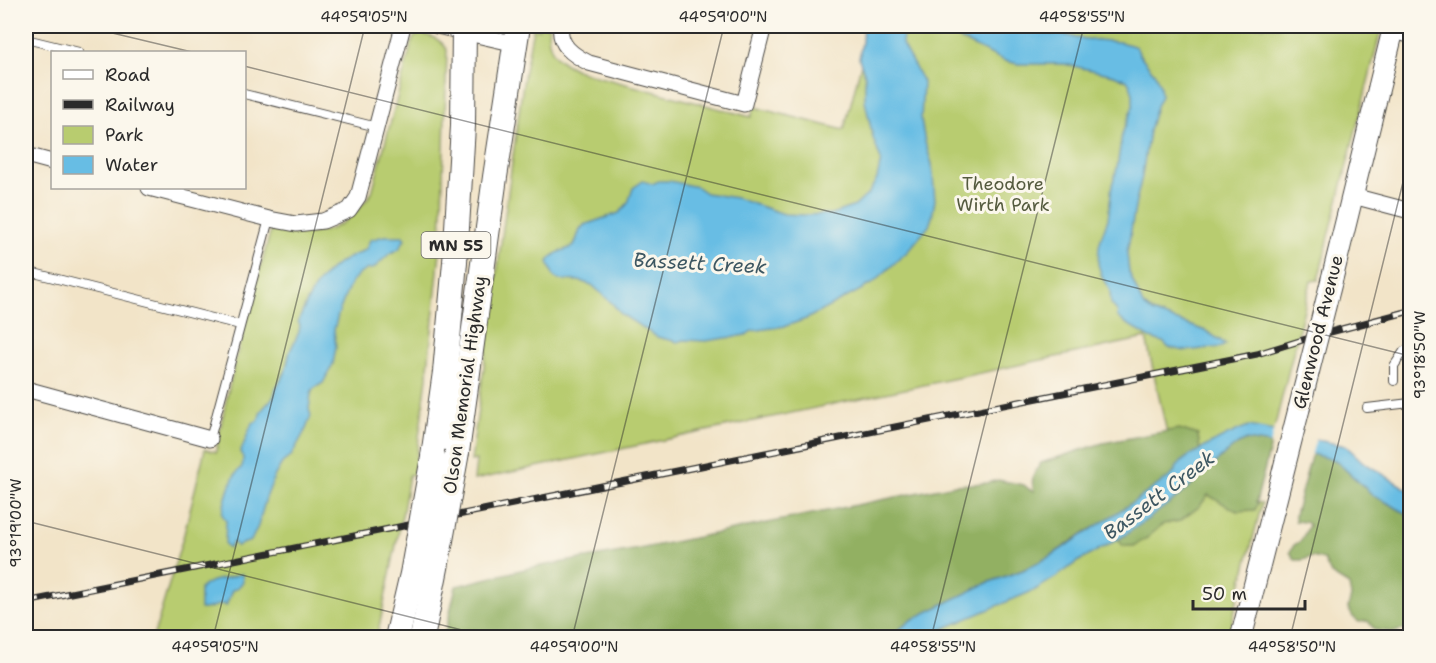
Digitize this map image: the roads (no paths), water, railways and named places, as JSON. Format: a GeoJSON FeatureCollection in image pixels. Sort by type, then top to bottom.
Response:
{"type":"FeatureCollection","features":[{"type":"Feature","properties":{"kind":"main road","name":"Olson Memorial Highway"},"geometry":{"type":"LineString","coordinates":[[397,638],[412,574],[445,372],[455,262],[463,126],[464,28]]}},
{"type":"Feature","properties":{"kind":"main road","name":"Olson Memorial Highway"},"geometry":{"type":"LineString","coordinates":[[422,638],[457,452],[517,35]]}},
{"type":"Feature","properties":{"kind":"street"},"geometry":{"type":"LineString","coordinates":[[153,189],[296,224],[323,221],[349,210],[358,197],[403,26]]}},
{"type":"Feature","properties":{"kind":"street"},"geometry":{"type":"LineString","coordinates":[[437,26],[517,35]]}},
{"type":"Feature","properties":{"kind":"street"},"geometry":{"type":"LineString","coordinates":[[561,26],[560,32],[564,45],[573,55],[589,63],[744,104],[765,26]]}},
{"type":"Feature","properties":{"kind":"street","name":"Glenwood Avenue"},"geometry":{"type":"LineString","coordinates":[[1241,638],[1353,196],[1399,33]]}},
{"type":"Feature","properties":{"kind":"street"},"geometry":{"type":"LineString","coordinates":[[26,155],[51,162]]}},
{"type":"Feature","properties":{"kind":"street"},"geometry":{"type":"LineString","coordinates":[[1353,196],[1410,211]]}},
{"type":"Feature","properties":{"kind":"street"},"geometry":{"type":"LineString","coordinates":[[26,390],[210,439]]}},
{"type":"Feature","properties":{"kind":"lane"},"geometry":{"type":"LineString","coordinates":[[26,39],[75,51]]}},
{"type":"Feature","properties":{"kind":"lane"},"geometry":{"type":"LineString","coordinates":[[246,94],[377,127]]}},
{"type":"Feature","properties":{"kind":"lane"},"geometry":{"type":"LineString","coordinates":[[210,439],[269,219]]}},
{"type":"Feature","properties":{"kind":"lane"},"geometry":{"type":"LineString","coordinates":[[26,271],[240,324]]}},
{"type":"Feature","properties":{"kind":"lane"},"geometry":{"type":"LineString","coordinates":[[1394,381],[1394,366],[1404,351],[1410,350]]}},
{"type":"Feature","properties":{"kind":"lane"},"geometry":{"type":"LineString","coordinates":[[1366,408],[1410,403]]}},
{"type":"Feature","properties":{"kind":"water"},"geometry":{"type":"Polygon","coordinates":[[[863,26],[900,26],[903,34],[902,44],[923,82],[921,120],[932,164],[935,200],[929,226],[908,251],[872,284],[806,319],[786,326],[706,341],[678,342],[657,337],[621,314],[592,285],[579,281],[559,280],[554,277],[548,262],[551,258],[556,253],[574,246],[584,225],[619,213],[628,203],[633,188],[643,181],[652,184],[659,181],[670,181],[697,187],[706,193],[736,198],[784,214],[831,214],[855,206],[868,194],[877,179],[881,160],[873,138],[865,101],[865,75],[859,59],[863,26]]]}},
{"type":"Feature","properties":{"kind":"water"},"geometry":{"type":"Polygon","coordinates":[[[941,26],[1019,26],[1044,33],[1119,42],[1136,47],[1155,74],[1160,85],[1161,96],[1149,131],[1136,202],[1127,253],[1129,272],[1143,305],[1152,312],[1206,331],[1226,344],[1222,347],[1185,351],[1169,348],[1163,342],[1150,338],[1121,320],[1111,304],[1110,291],[1098,264],[1099,246],[1108,219],[1122,134],[1133,106],[1130,84],[1114,75],[1064,64],[1018,64],[1005,61],[961,40],[941,26]]]}},
{"type":"Feature","properties":{"kind":"water"},"geometry":{"type":"Polygon","coordinates":[[[384,236],[403,236],[405,239],[399,249],[389,254],[373,269],[359,274],[352,281],[334,330],[336,347],[333,364],[323,383],[313,389],[309,409],[311,416],[306,429],[291,456],[282,463],[275,475],[251,541],[236,546],[234,542],[229,548],[225,544],[226,521],[222,514],[227,495],[235,475],[242,467],[241,451],[252,423],[258,421],[261,411],[274,396],[285,373],[290,351],[299,332],[298,322],[306,304],[326,274],[344,260],[366,249],[370,240],[384,236]]]}},
{"type":"Feature","properties":{"kind":"water","name":"Bassett Creek"},"geometry":{"type":"Polygon","coordinates":[[[1249,426],[1346,446],[1363,462],[1410,491],[1410,516],[1374,496],[1335,460],[1247,440],[1225,454],[1184,492],[1151,517],[1035,590],[945,628],[932,637],[889,638],[911,620],[987,583],[1023,570],[1049,557],[1171,476],[1179,464],[1192,454],[1249,426]]]}},
{"type":"Feature","properties":{"kind":"water"},"geometry":{"type":"Polygon","coordinates":[[[242,574],[243,582],[232,590],[226,606],[223,604],[200,609],[200,589],[213,581],[242,574]]]}},
{"type":"Feature","properties":{"kind":"railway"},"geometry":{"type":"LineString","coordinates":[[26,602],[1257,354],[1410,311]]}},
{"type":"Feature","properties":{"kind":"park label","name":"Theodore Wirth Park"},"geometry":{"type":"Point","coordinates":[1003,194]}}]}
